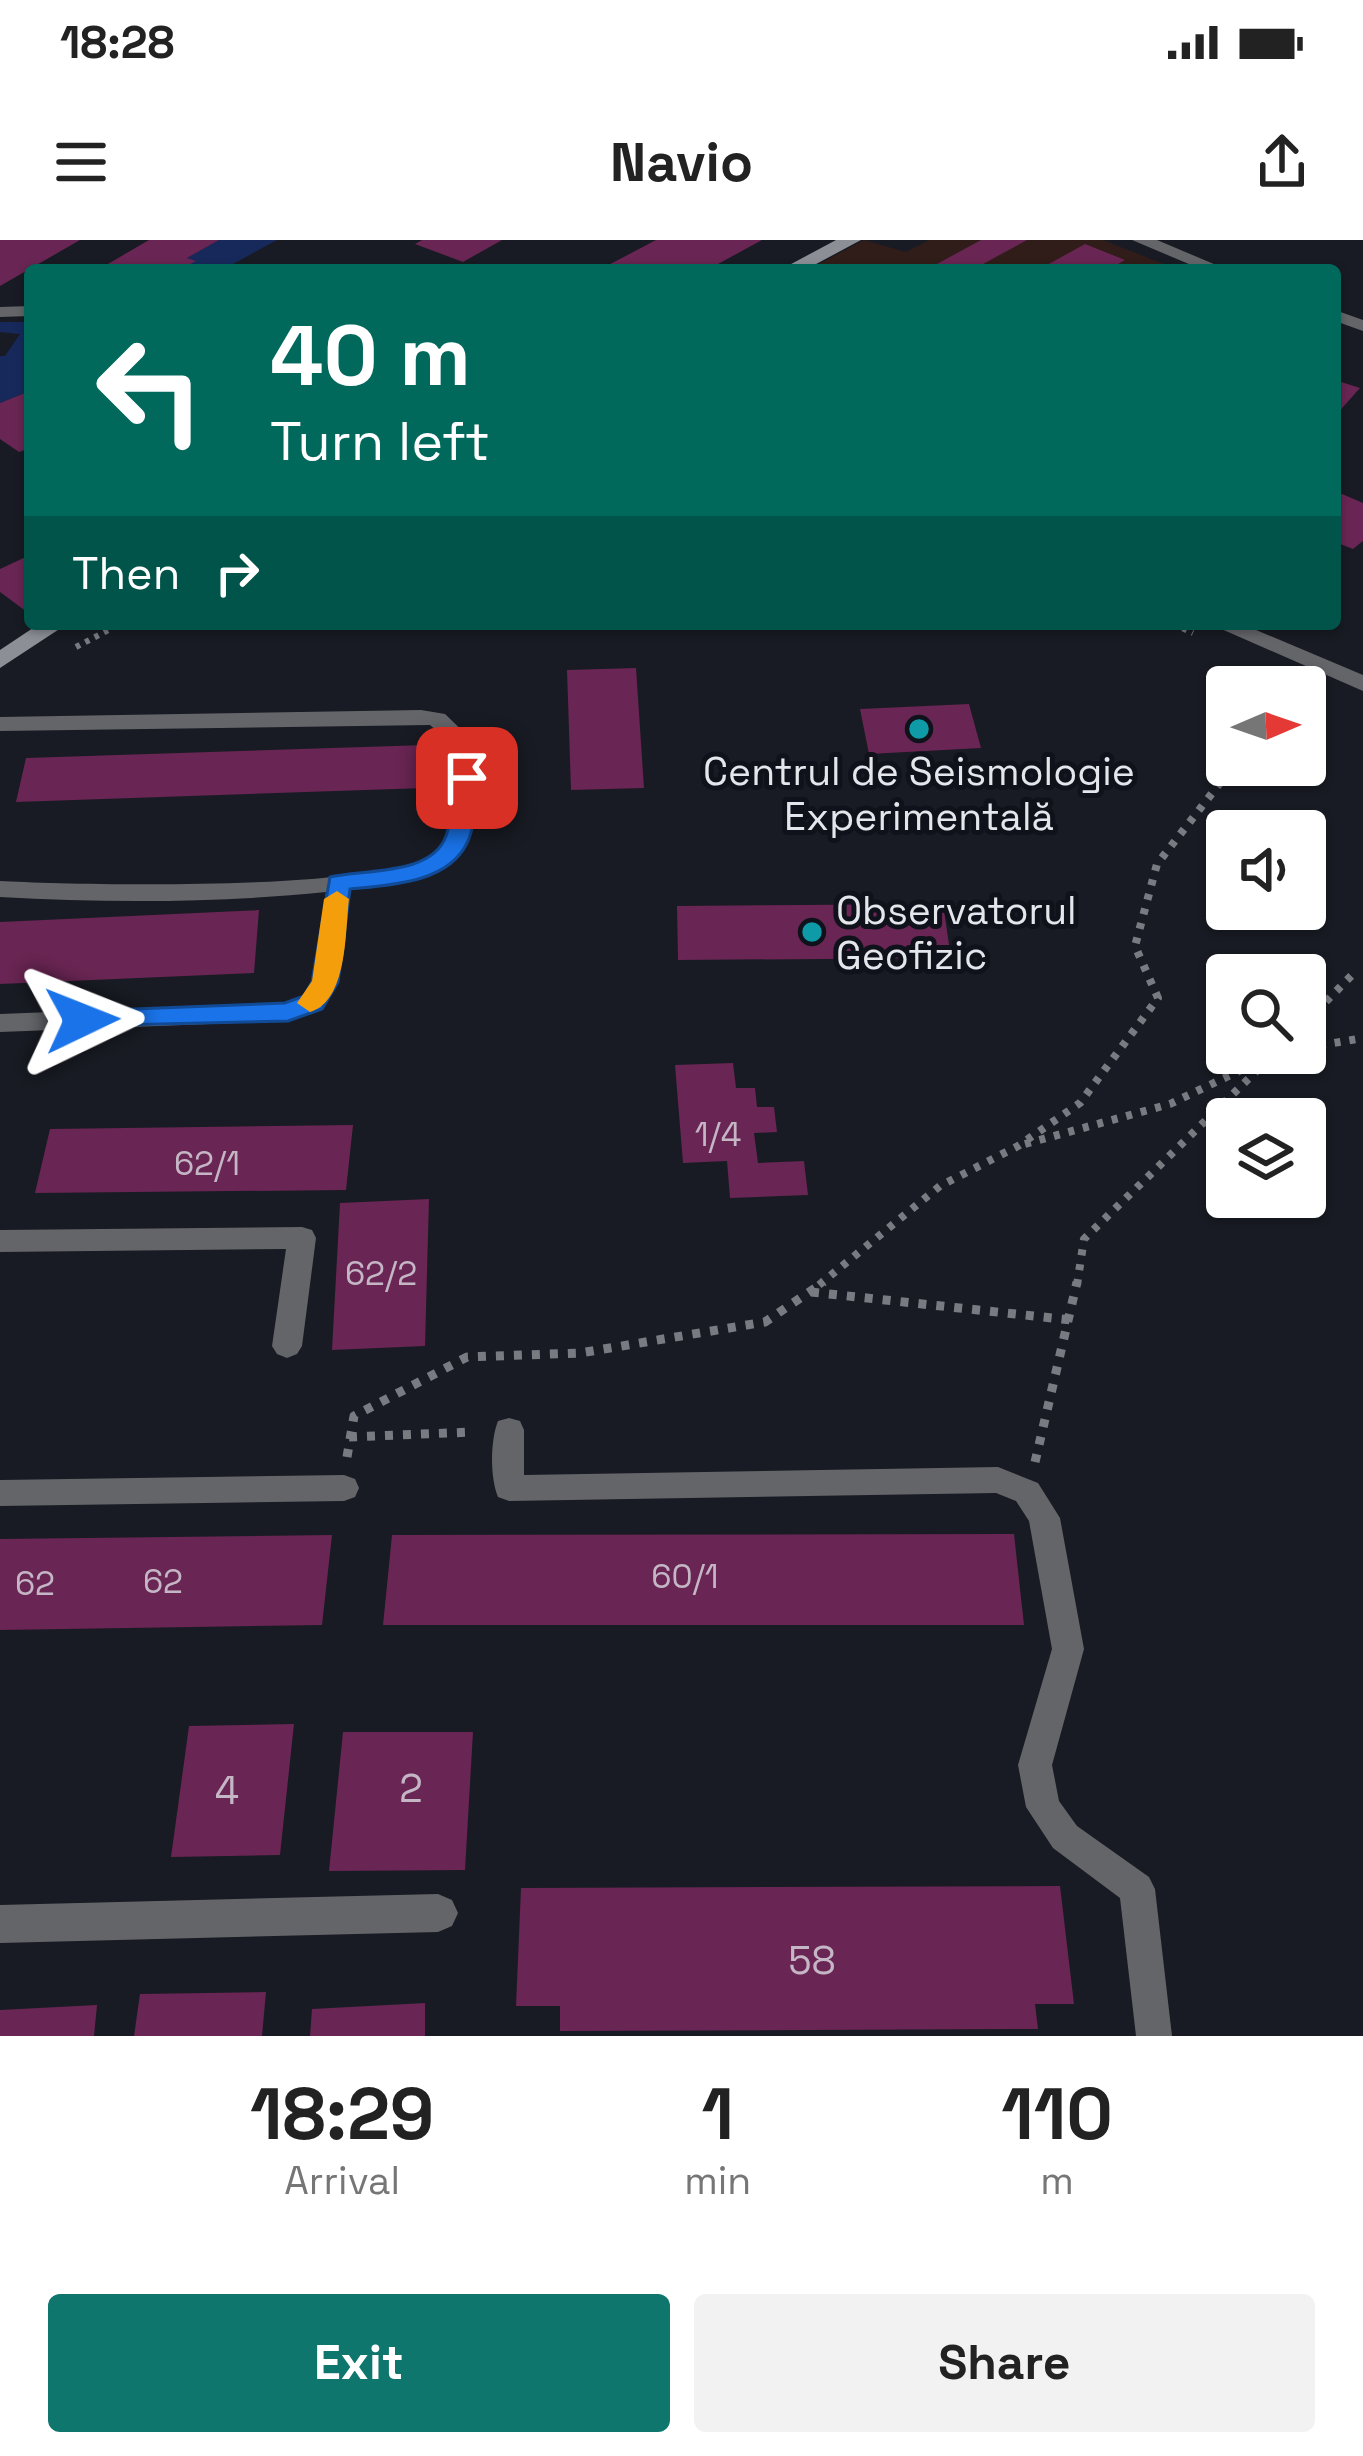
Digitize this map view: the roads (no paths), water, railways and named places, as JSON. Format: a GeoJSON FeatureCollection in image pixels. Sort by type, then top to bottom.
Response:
{"type":"FeatureCollection","features":[{"type":"Feature","properties":{"kind":"street"},"geometry":{"type":"LineString","coordinates":[[802,264],[851,240]]}},
{"type":"Feature","properties":{"kind":"street"},"geometry":{"type":"LineString","coordinates":[[0,661],[47,630]]}},
{"type":"Feature","properties":{"kind":"street"},"geometry":{"type":"LineString","coordinates":[[1236,630],[1363,684]]}},
{"type":"Feature","properties":{"kind":"street"},"geometry":{"type":"LineString","coordinates":[[0,1924],[438,1912]]}},
{"type":"Feature","properties":{"kind":"lane"},"geometry":{"type":"LineString","coordinates":[[1141,240],[1203,264]]}},
{"type":"Feature","properties":{"kind":"lane"},"geometry":{"type":"LineString","coordinates":[[0,724],[437,719],[463,742],[467,778],[457,839],[445,858],[399,876],[135,891],[0,889]]}},
{"type":"Feature","properties":{"kind":"lane"},"geometry":{"type":"LineString","coordinates":[[0,1023],[288,1012],[313,1002],[325,982],[339,883]]}},
{"type":"Feature","properties":{"kind":"lane"},"geometry":{"type":"LineString","coordinates":[[0,1240],[302,1238],[287,1346]]}},
{"type":"Feature","properties":{"kind":"lane"},"geometry":{"type":"LineString","coordinates":[[509,1430],[509,1488],[998,1480],[1027,1492],[1043,1518],[1068,1649],[1035,1766],[1042,1807],[1065,1837],[1137,1889],[1154,2036]]}},
{"type":"Feature","properties":{"kind":"lane"},"geometry":{"type":"LineString","coordinates":[[0,1493],[344,1488]]}},
{"type":"Feature","properties":{"kind":"place","name":"Centrul de Seismologie Experimentală"},"geometry":{"type":"Point","coordinates":[919,729]}},
{"type":"Feature","properties":{"kind":"place","name":"Observatorul Geofizic"},"geometry":{"type":"Point","coordinates":[812,932]}}]}
